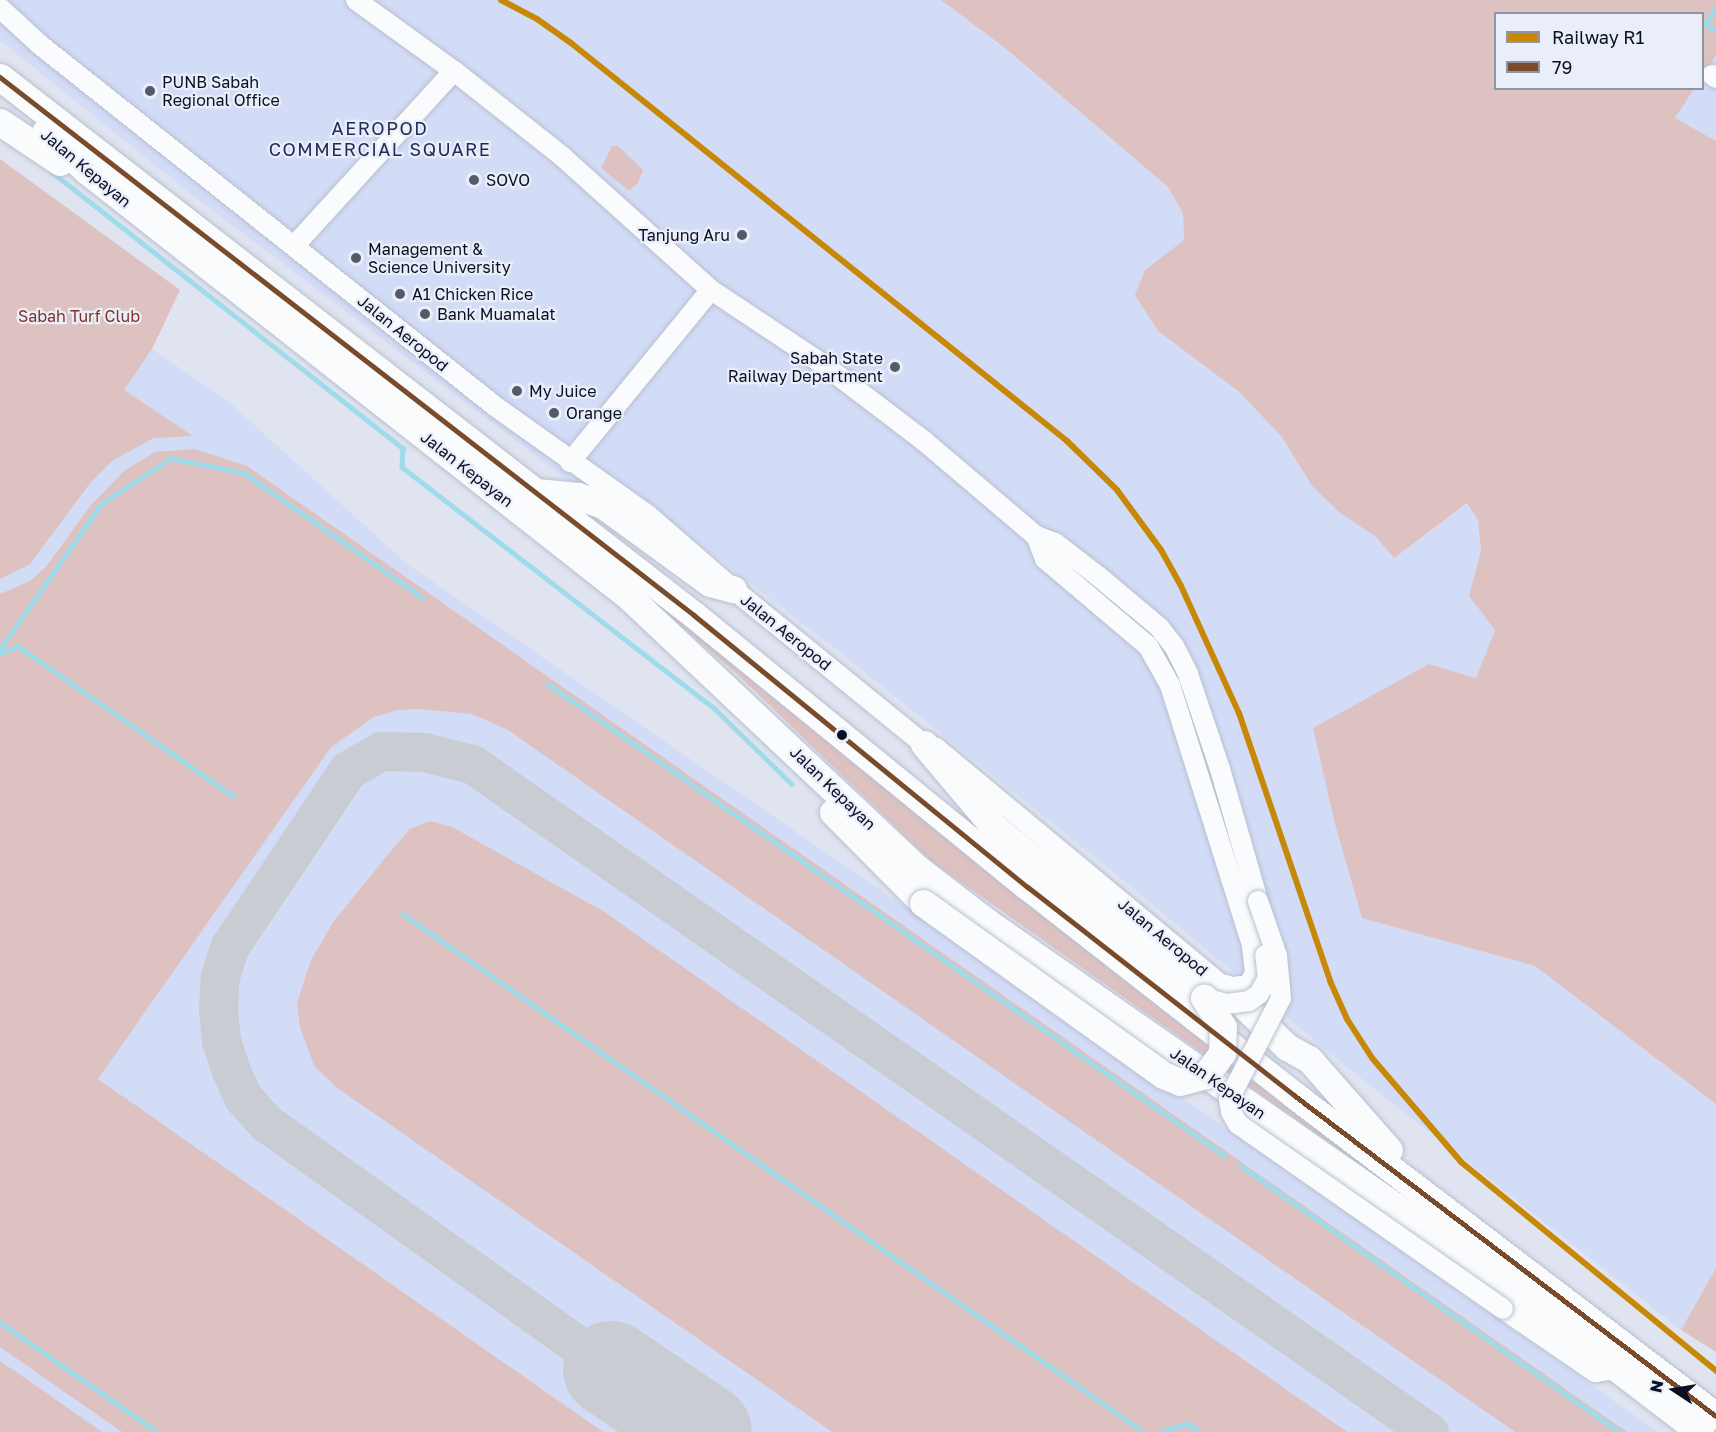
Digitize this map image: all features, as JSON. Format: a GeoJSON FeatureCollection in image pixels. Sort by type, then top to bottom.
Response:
{"type":"FeatureCollection","features":[{"type":"Feature","properties":{"kind":"highway"},"geometry":{"type":"LineString","coordinates":[[0,61],[57,120]]}},
{"type":"Feature","properties":{"kind":"highway","name":"Jalan Kepayan"},"geometry":{"type":"LineString","coordinates":[[0,77],[754,663],[1028,887],[1716,1416]]}},
{"type":"Feature","properties":{"kind":"highway","name":"Jalan Kepayan"},"geometry":{"type":"LineString","coordinates":[[0,100],[45,132],[87,171],[627,595],[918,869],[987,922],[1504,1282],[1700,1432]]}},
{"type":"Feature","properties":{"kind":"highway"},"geometry":{"type":"LineString","coordinates":[[0,122],[68,167],[87,171]]}},
{"type":"Feature","properties":{"kind":"highway"},"geometry":{"type":"LineString","coordinates":[[536,492],[578,496],[603,505],[710,583],[733,589]]}},
{"type":"Feature","properties":{"kind":"highway"},"geometry":{"type":"LineString","coordinates":[[924,744],[994,827],[1287,1047],[1304,1055],[1336,1086],[1380,1141],[1439,1203]]}},
{"type":"Feature","properties":{"kind":"highway"},"geometry":{"type":"LineString","coordinates":[[804,760],[814,791],[923,903],[1163,1075],[1180,1082],[1206,1075],[1222,1053],[1222,1027],[1214,993]]}},
{"type":"Feature","properties":{"kind":"highway"},"geometry":{"type":"LineString","coordinates":[[1287,1047],[1283,1063],[1286,1074],[1352,1128],[1372,1152]]}},
{"type":"Feature","properties":{"kind":"street"},"geometry":{"type":"LineString","coordinates":[[356,0],[454,71],[563,158],[711,290],[827,367],[924,441],[1036,536],[1055,543],[1159,627],[1188,674],[1258,902],[1277,956],[1281,998],[1229,1099],[1231,1112],[1238,1124],[1595,1372],[1616,1369]]}},
{"type":"Feature","properties":{"kind":"street","name":"Jalan Aeropod"},"geometry":{"type":"LineString","coordinates":[[2,10],[39,44],[570,462],[648,515],[733,589],[924,744]]}},
{"type":"Feature","properties":{"kind":"street"},"geometry":{"type":"LineString","coordinates":[[294,246],[454,71]]}},
{"type":"Feature","properties":{"kind":"street"},"geometry":{"type":"LineString","coordinates":[[570,462],[711,290]]}},
{"type":"Feature","properties":{"kind":"street"},"geometry":{"type":"LineString","coordinates":[[1036,536],[1045,558],[1148,646],[1170,685],[1252,945],[1255,975],[1248,985],[1214,993]]}},
{"type":"Feature","properties":{"kind":"street"},"geometry":{"type":"LineString","coordinates":[[1214,993],[1241,1005],[1265,986],[1268,978],[1258,902]]}},
{"type":"Feature","properties":{"kind":"shaded area","name":"AEROPOD COMMERCIAL SQUARE"},"geometry":{"type":"Polygon","coordinates":[[[0,0],[941,0],[1005,49],[1168,187],[1183,213],[1184,240],[1145,270],[1158,331],[1238,391],[1282,437],[1312,486],[1340,513],[1375,536],[1394,557],[1468,503],[1478,520],[1481,550],[1469,596],[1495,630],[1476,678],[1429,664],[1390,687],[1363,918],[1535,966],[1716,1104],[1716,1268],[1681,1330],[1348,1068],[1118,876],[833,647],[654,509],[572,483],[186,190],[0,40],[0,0]]]}},
{"type":"Feature","properties":{"kind":"shaded area"},"geometry":{"type":"Polygon","coordinates":[[[1716,55],[1716,141],[1675,118],[1693,90],[1704,90],[1704,74],[1716,55]]]}},
{"type":"Feature","properties":{"kind":"shaded area"},"geometry":{"type":"Polygon","coordinates":[[[152,349],[229,402],[407,564],[1204,1113],[1658,1432],[61,1432],[0,1389],[0,572],[152,349]]]}},
{"type":"Feature","properties":{"kind":"green space"},"geometry":{"type":"Polygon","coordinates":[[[941,0],[1716,0],[1716,55],[1704,74],[1704,12],[1494,12],[1494,90],[1693,90],[1675,118],[1716,141],[1716,1104],[1535,966],[1362,918],[1335,824],[1313,728],[1429,664],[1476,678],[1495,630],[1469,596],[1481,550],[1478,520],[1467,503],[1394,558],[1375,536],[1340,513],[1312,486],[1282,437],[1238,391],[1158,331],[1135,295],[1145,270],[1184,240],[1183,213],[1168,187],[1006,49],[941,0]]]}},
{"type":"Feature","properties":{"kind":"green space"},"geometry":{"type":"Polygon","coordinates":[[[612,146],[618,146],[643,170],[638,183],[629,191],[601,168],[612,146]]]}},
{"type":"Feature","properties":{"kind":"green space","name":"Sabah Turf Club"},"geometry":{"type":"Polygon","coordinates":[[[0,159],[180,290],[152,349],[124,390],[193,436],[154,438],[112,461],[91,482],[30,564],[0,579],[0,159]]]}},
{"type":"Feature","properties":{"kind":"green space"},"geometry":{"type":"Polygon","coordinates":[[[195,449],[247,466],[1627,1432],[1515,1432],[508,730],[472,714],[419,709],[397,710],[374,717],[331,747],[98,1079],[603,1432],[122,1432],[0,1347],[0,594],[30,581],[45,568],[91,505],[125,470],[155,452],[195,449]]]}},
{"type":"Feature","properties":{"kind":"green space"},"geometry":{"type":"Polygon","coordinates":[[[617,570],[1474,1245],[931,861],[736,673],[617,570]]]}},
{"type":"Feature","properties":{"kind":"green space"},"geometry":{"type":"Polygon","coordinates":[[[430,821],[452,827],[603,911],[1347,1432],[832,1432],[336,1087],[314,1066],[300,1027],[297,1003],[311,960],[334,921],[394,847],[410,829],[430,821]]]}},
{"type":"Feature","properties":{"kind":"green space"},"geometry":{"type":"Polygon","coordinates":[[[1716,1268],[1716,1352],[1681,1330],[1716,1268]]]}},
{"type":"Feature","properties":{"kind":"green space"},"geometry":{"type":"Polygon","coordinates":[[[0,1361],[41,1389],[102,1432],[0,1432],[0,1361]]]}},
{"type":"Feature","properties":{"kind":"waterway"},"geometry":{"type":"LineString","coordinates":[[1716,9],[1706,24],[1716,31]]}},
{"type":"Feature","properties":{"kind":"waterway"},"geometry":{"type":"LineString","coordinates":[[52,172],[403,448],[402,467],[713,707],[792,784]]}},
{"type":"Feature","properties":{"kind":"waterway"},"geometry":{"type":"LineString","coordinates":[[0,649],[101,504],[171,458],[244,473],[423,598]]}},
{"type":"Feature","properties":{"kind":"waterway"},"geometry":{"type":"LineString","coordinates":[[0,653],[18,646],[233,796]]}},
{"type":"Feature","properties":{"kind":"waterway"},"geometry":{"type":"LineString","coordinates":[[548,684],[1225,1156]]}},
{"type":"Feature","properties":{"kind":"waterway"},"geometry":{"type":"LineString","coordinates":[[403,914],[1144,1432]]}},
{"type":"Feature","properties":{"kind":"waterway"},"geometry":{"type":"LineString","coordinates":[[1241,1166],[1619,1432]]}},
{"type":"Feature","properties":{"kind":"waterway"},"geometry":{"type":"LineString","coordinates":[[0,1322],[157,1432]]}},
{"type":"Feature","properties":{"kind":"waterway"},"geometry":{"type":"LineString","coordinates":[[1160,1432],[1189,1423],[1199,1432]]}},
{"type":"Feature","properties":{"kind":"taxiway"},"geometry":{"type":"LineString","coordinates":[[611,1369],[267,1124],[243,1097],[231,1071],[221,1041],[218,1009],[220,976],[230,946],[348,770],[381,751],[424,752],[472,764],[1429,1432]]}},
{"type":"Feature","properties":{"kind":"runway"},"geometry":{"type":"LineString","coordinates":[[611,1369],[704,1432]]}},
{"type":"Feature","properties":{"kind":"rail line","name":"R1"},"geometry":{"type":"LineString","coordinates":[[501,0],[537,19],[571,43],[1067,441],[1117,490],[1161,550],[1181,586],[1239,713],[1330,981],[1347,1019],[1372,1058],[1461,1162],[1716,1371]]}},
{"type":"Feature","properties":{"kind":"transit line","name":"79"},"geometry":{"type":"LineString","coordinates":[[0,77],[694,615],[1028,887],[1294,1095],[1716,1416]]}},
{"type":"Feature","properties":{"kind":"place","name":"PUNB Sabah Regional Office"},"geometry":{"type":"Point","coordinates":[150,91]}},
{"type":"Feature","properties":{"kind":"place","name":"SOVO"},"geometry":{"type":"Point","coordinates":[474,180]}},
{"type":"Feature","properties":{"kind":"place","name":"Tanjung Aru"},"geometry":{"type":"Point","coordinates":[742,235]}},
{"type":"Feature","properties":{"kind":"place","name":"Management & Science University"},"geometry":{"type":"Point","coordinates":[356,258]}},
{"type":"Feature","properties":{"kind":"place","name":"A1 Chicken Rice"},"geometry":{"type":"Point","coordinates":[400,294]}},
{"type":"Feature","properties":{"kind":"place","name":"Bank Muamalat"},"geometry":{"type":"Point","coordinates":[425,314]}},
{"type":"Feature","properties":{"kind":"place","name":"Sabah State Railway Department"},"geometry":{"type":"Point","coordinates":[895,367]}},
{"type":"Feature","properties":{"kind":"place","name":"My Juice"},"geometry":{"type":"Point","coordinates":[517,391]}},
{"type":"Feature","properties":{"kind":"place","name":"Orange"},"geometry":{"type":"Point","coordinates":[554,413]}},
{"type":"Feature","properties":{"kind":"district","name":"AEROPOD COMMERCIAL SQUARE"},"geometry":{"type":"Point","coordinates":[380,139]}}]}
